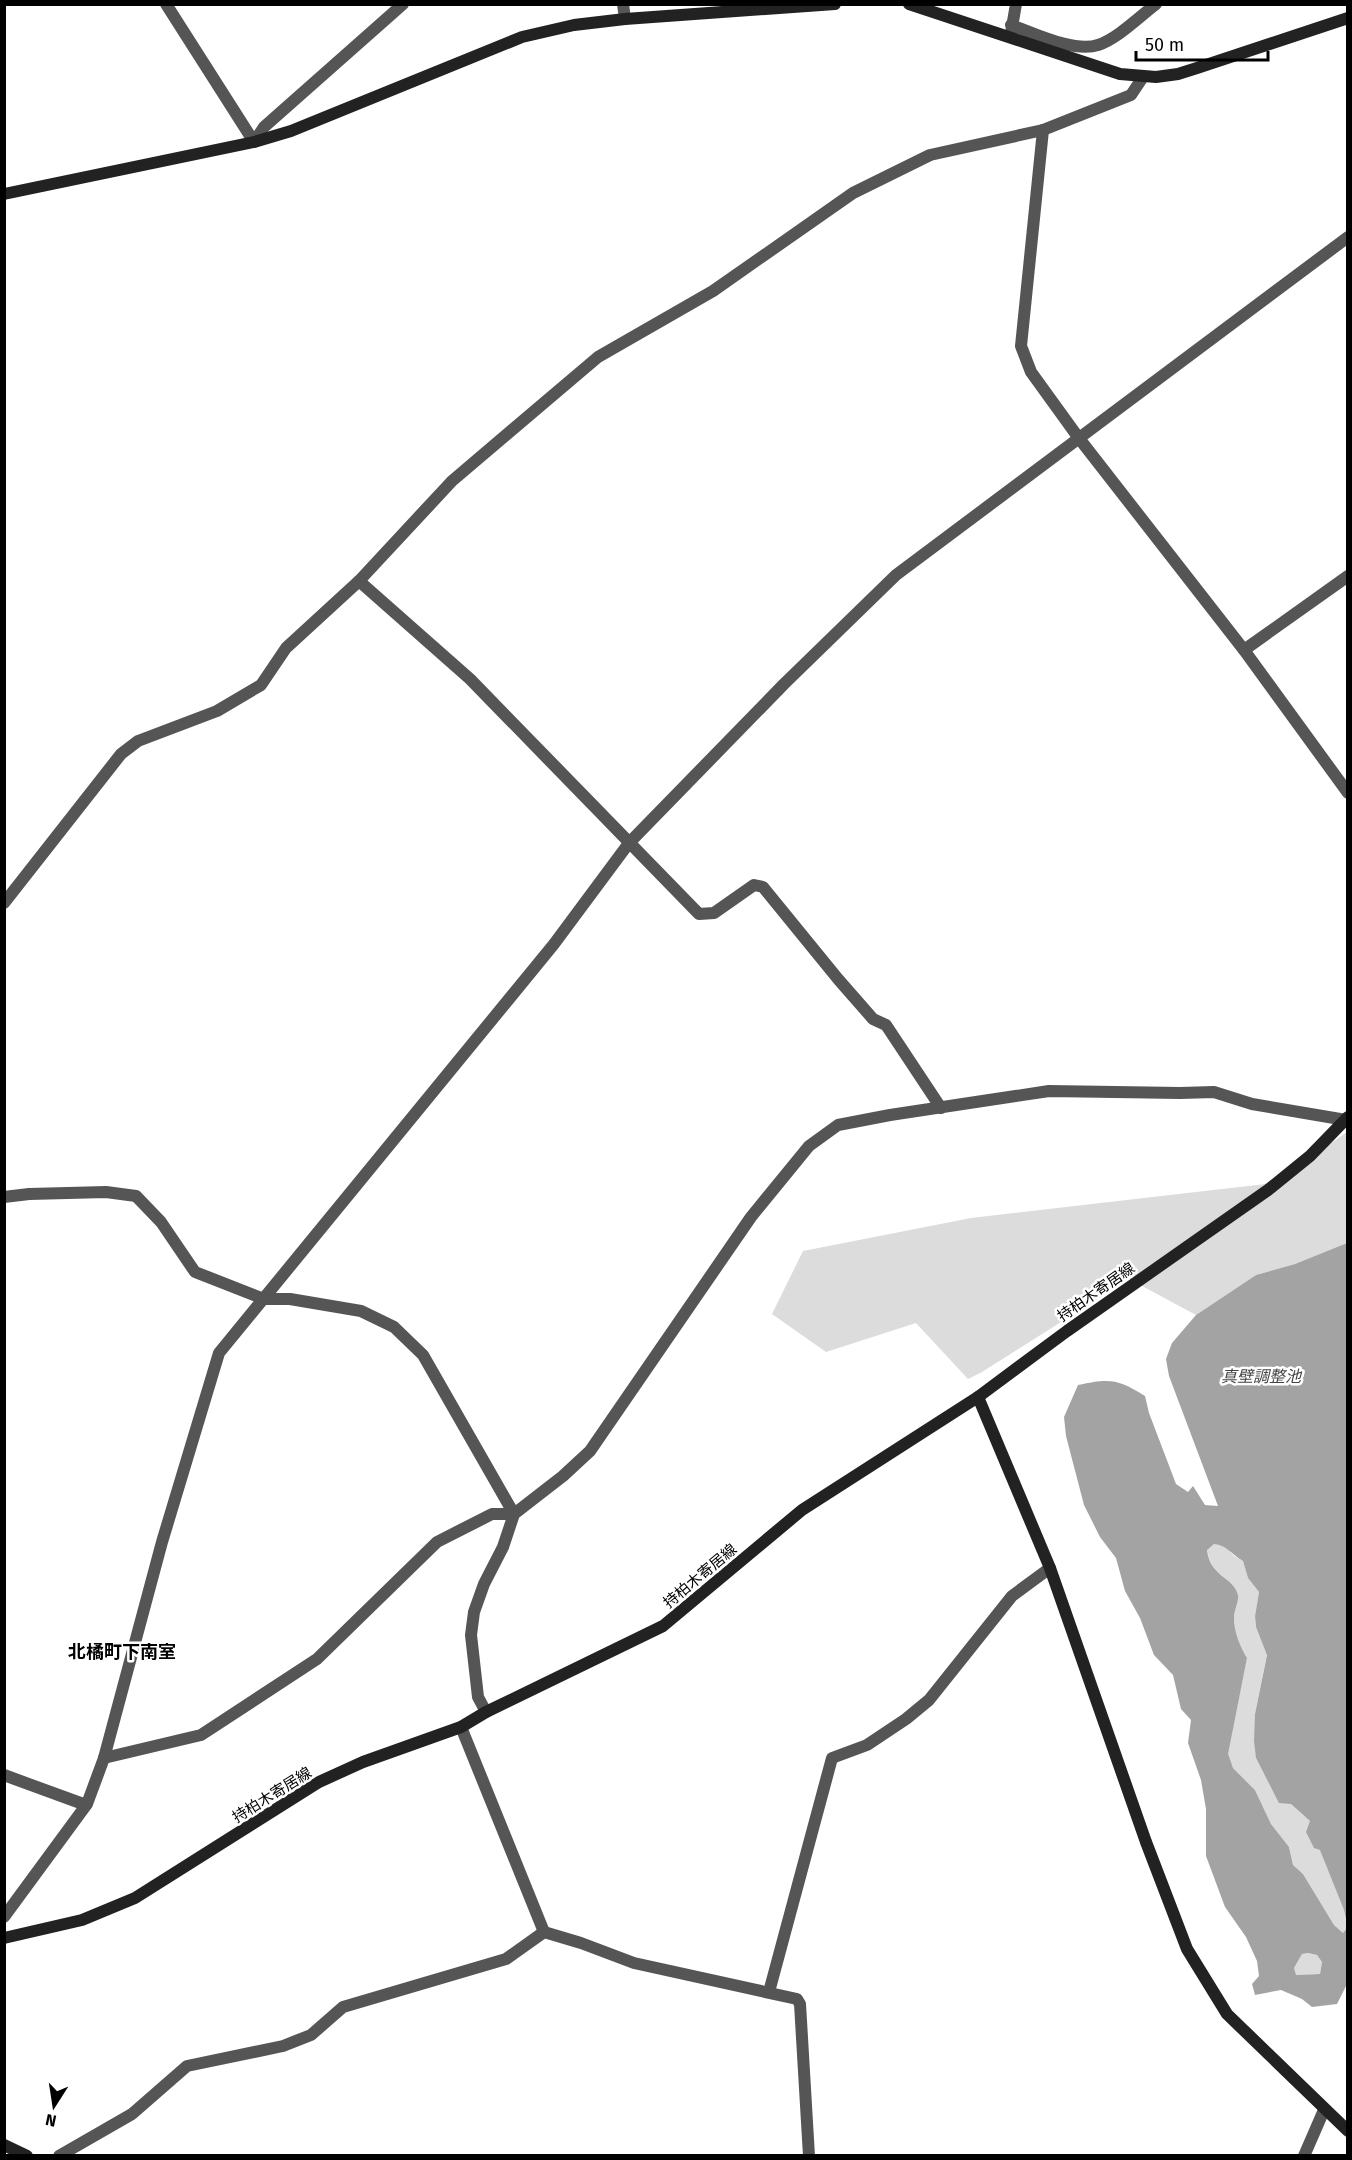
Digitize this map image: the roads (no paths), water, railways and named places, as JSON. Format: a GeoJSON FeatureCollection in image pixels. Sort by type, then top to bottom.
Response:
{"type":"FeatureCollection","features":[{"type":"Feature","properties":{"kind":"street"},"geometry":{"type":"LineString","coordinates":[[166,4],[254,142]]}},
{"type":"Feature","properties":{"kind":"street"},"geometry":{"type":"LineString","coordinates":[[254,142],[264,127],[403,4]]}},
{"type":"Feature","properties":{"kind":"street"},"geometry":{"type":"LineString","coordinates":[[623,4],[625,19]]}},
{"type":"Feature","properties":{"kind":"street"},"geometry":{"type":"LineString","coordinates":[[4,194],[254,142],[291,131],[522,37],[574,25],[625,19],[835,4]]}},
{"type":"Feature","properties":{"kind":"street"},"geometry":{"type":"LineString","coordinates":[[909,4],[1076,47],[1089,47],[1107,41],[1156,4]]}},
{"type":"Feature","properties":{"kind":"street"},"geometry":{"type":"LineString","coordinates":[[1011,31],[1016,4]]}},
{"type":"Feature","properties":{"kind":"street"},"geometry":{"type":"LineString","coordinates":[[1011,31],[1097,67],[1143,77],[1187,71],[1347,18]]}},
{"type":"Feature","properties":{"kind":"street"},"geometry":{"type":"LineString","coordinates":[[4,903],[121,754],[138,741],[217,711],[261,685],[286,648],[359,581],[452,481],[598,357],[713,291],[853,194],[930,155],[1043,130],[1131,95],[1143,77]]}},
{"type":"Feature","properties":{"kind":"street"},"geometry":{"type":"LineString","coordinates":[[1043,130],[1021,346],[1031,372],[1078,437],[1244,650],[1347,794]]}},
{"type":"Feature","properties":{"kind":"street"},"geometry":{"type":"LineString","coordinates":[[4,1917],[86,1805],[104,1758],[162,1542],[219,1353],[554,944],[629,843],[784,684],[896,574],[1347,237]]}},
{"type":"Feature","properties":{"kind":"street"},"geometry":{"type":"LineString","coordinates":[[1244,650],[1347,576]]}},
{"type":"Feature","properties":{"kind":"street"},"geometry":{"type":"LineString","coordinates":[[359,581],[470,679],[699,914],[714,913],[754,885],[763,887],[873,1019],[886,1025],[941,1108]]}},
{"type":"Feature","properties":{"kind":"street"},"geometry":{"type":"LineString","coordinates":[[486,1712],[478,1697],[471,1635],[474,1612],[484,1584],[503,1547],[514,1514],[563,1476],[590,1451],[751,1217],[809,1146],[838,1125],[1050,1091],[1180,1094],[1214,1092],[1252,1104],[1347,1119]]}},
{"type":"Feature","properties":{"kind":"street","name":"持柏木寄居線"},"geometry":{"type":"LineString","coordinates":[[4,1938],[82,1920],[135,1898],[319,1782],[363,1762],[462,1727],[486,1712],[663,1626],[802,1510],[978,1397],[1067,1331],[1268,1190],[1310,1156],[1347,1119]]}},
{"type":"Feature","properties":{"kind":"street"},"geometry":{"type":"LineString","coordinates":[[4,1197],[106,1192],[136,1196],[161,1222],[195,1272],[264,1299],[290,1299],[361,1311],[394,1327],[423,1355],[514,1514]]}},
{"type":"Feature","properties":{"kind":"street"},"geometry":{"type":"LineString","coordinates":[[978,1397],[1050,1568],[1146,1842],[1187,1949],[1227,2014],[1347,2131]]}},
{"type":"Feature","properties":{"kind":"street"},"geometry":{"type":"LineString","coordinates":[[104,1758],[201,1735],[317,1659],[437,1542],[492,1514],[514,1514]]}},
{"type":"Feature","properties":{"kind":"street"},"geometry":{"type":"LineString","coordinates":[[769,1992],[832,1758],[867,1745],[906,1719],[929,1700],[1012,1596],[1050,1568]]}},
{"type":"Feature","properties":{"kind":"street"},"geometry":{"type":"LineString","coordinates":[[462,1727],[544,1932]]}},
{"type":"Feature","properties":{"kind":"street"},"geometry":{"type":"LineString","coordinates":[[4,1775],[86,1805]]}},
{"type":"Feature","properties":{"kind":"street"},"geometry":{"type":"LineString","coordinates":[[544,1932],[634,1963],[797,1999],[800,2004],[809,2156]]}},
{"type":"Feature","properties":{"kind":"street"},"geometry":{"type":"LineString","coordinates":[[59,2156],[132,2114],[187,2066],[283,2046],[311,2035],[343,2007],[507,1959],[544,1932]]}},
{"type":"Feature","properties":{"kind":"street"},"geometry":{"type":"LineString","coordinates":[[1304,2156],[1324,2110]]}},
{"type":"Feature","properties":{"kind":"street"},"geometry":{"type":"LineString","coordinates":[[4,2145],[27,2156]]}},
{"type":"Feature","properties":{"kind":"water","name":"真壁調整池"},"geometry":{"type":"Polygon","coordinates":[[[1347,1243],[1347,1925],[1344,1910],[1320,1850],[1314,1848],[1306,1832],[1310,1821],[1291,1804],[1279,1803],[1256,1758],[1255,1714],[1267,1655],[1256,1627],[1255,1616],[1259,1592],[1248,1578],[1243,1561],[1219,1545],[1214,1544],[1207,1550],[1213,1566],[1236,1589],[1238,1600],[1234,1623],[1238,1639],[1247,1658],[1228,1754],[1233,1768],[1255,1790],[1271,1824],[1289,1847],[1293,1865],[1303,1874],[1334,1925],[1343,1933],[1347,1928],[1346,1986],[1337,2004],[1312,2007],[1302,1999],[1281,1990],[1255,1995],[1252,1984],[1259,1976],[1257,1961],[1246,1937],[1225,1907],[1206,1856],[1206,1809],[1201,1780],[1188,1743],[1191,1720],[1181,1709],[1173,1675],[1154,1655],[1140,1618],[1125,1591],[1116,1558],[1100,1537],[1084,1505],[1066,1436],[1064,1417],[1078,1385],[1106,1381],[1120,1383],[1136,1390],[1145,1396],[1149,1413],[1176,1484],[1188,1492],[1193,1486],[1205,1505],[1218,1506],[1169,1376],[1166,1359],[1172,1343],[1196,1315],[1256,1275],[1295,1264],[1347,1243]],[[1302,1954],[1294,1968],[1296,1975],[1320,1974],[1322,1962],[1317,1955],[1302,1954]]]}},
{"type":"Feature","properties":{"kind":"district","name":"北橘町下南室"},"geometry":{"type":"Point","coordinates":[122,1652]}}]}
